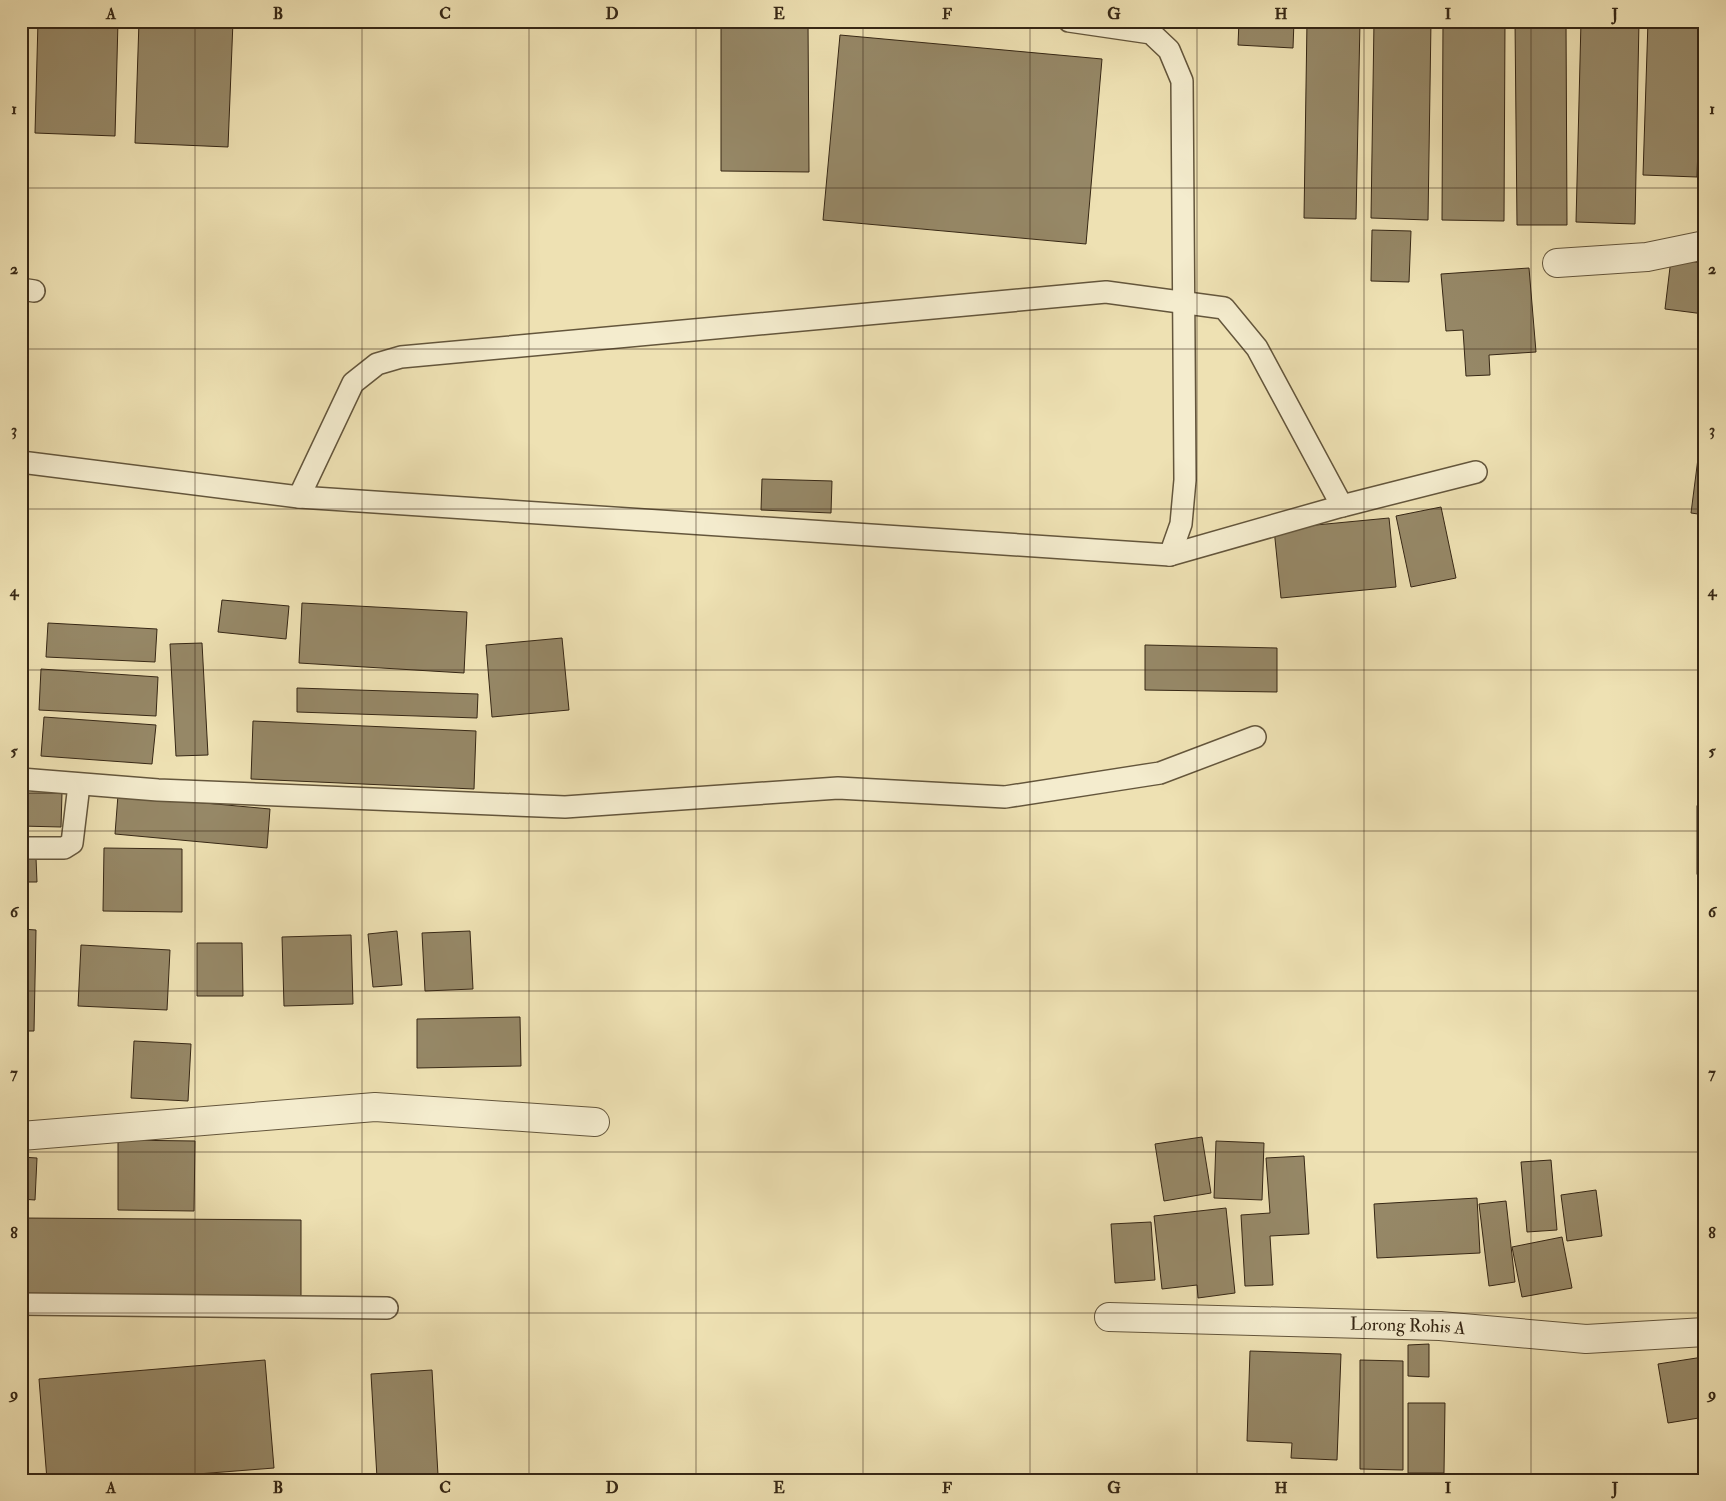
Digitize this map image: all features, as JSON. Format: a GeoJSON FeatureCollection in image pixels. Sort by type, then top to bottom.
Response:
{"type":"FeatureCollection","features":[{"type":"Feature","properties":{"kind":"street"},"geometry":{"type":"LineString","coordinates":[[1557,263],[1647,257],[1705,245]]}},
{"type":"Feature","properties":{"kind":"street"},"geometry":{"type":"LineString","coordinates":[[21,1136],[375,1107],[595,1122]]}},
{"type":"Feature","properties":{"kind":"street","name":"Lorong Rohis A"},"geometry":{"type":"LineString","coordinates":[[1109,1318],[1440,1326],[1586,1339],[1705,1332]]}},
{"type":"Feature","properties":{"kind":"lane"},"geometry":{"type":"LineString","coordinates":[[1068,21],[1151,33],[1169,50],[1182,81],[1185,480],[1181,524],[1170,555]]}},
{"type":"Feature","properties":{"kind":"lane"},"geometry":{"type":"LineString","coordinates":[[299,497],[353,383],[377,364],[401,357],[1106,292],[1183,300],[1224,308],[1257,348],[1342,506]]}},
{"type":"Feature","properties":{"kind":"lane"},"geometry":{"type":"LineString","coordinates":[[21,462],[299,497],[1170,555],[1342,506],[1476,472]]}},
{"type":"Feature","properties":{"kind":"lane"},"geometry":{"type":"LineString","coordinates":[[21,779],[79,785],[565,807],[838,788],[1005,796],[1160,773],[1255,737]]}},
{"type":"Feature","properties":{"kind":"lane"},"geometry":{"type":"LineString","coordinates":[[21,848],[64,848],[72,843],[79,785]]}},
{"type":"Feature","properties":{"kind":"lane"},"geometry":{"type":"LineString","coordinates":[[21,1304],[387,1308]]}},
{"type":"Feature","properties":{"kind":"building"},"geometry":{"type":"Polygon","coordinates":[[[38,21],[118,21],[115,136],[35,133],[38,21]]]}},
{"type":"Feature","properties":{"kind":"building"},"geometry":{"type":"Polygon","coordinates":[[[139,21],[233,21],[228,147],[135,143],[139,21]]]}},
{"type":"Feature","properties":{"kind":"building"},"geometry":{"type":"Polygon","coordinates":[[[721,21],[808,21],[809,172],[721,171],[721,21]]]}},
{"type":"Feature","properties":{"kind":"building"},"geometry":{"type":"Polygon","coordinates":[[[1239,21],[1294,21],[1293,48],[1238,45],[1239,21]]]}},
{"type":"Feature","properties":{"kind":"building"},"geometry":{"type":"Polygon","coordinates":[[[1307,21],[1360,21],[1356,219],[1304,218],[1307,21]]]}},
{"type":"Feature","properties":{"kind":"building"},"geometry":{"type":"Polygon","coordinates":[[[1374,21],[1431,21],[1428,220],[1371,218],[1374,21]]]}},
{"type":"Feature","properties":{"kind":"building"},"geometry":{"type":"Polygon","coordinates":[[[1443,21],[1505,21],[1504,221],[1442,220],[1443,21]]]}},
{"type":"Feature","properties":{"kind":"building"},"geometry":{"type":"Polygon","coordinates":[[[1515,21],[1566,21],[1567,225],[1517,225],[1515,21]]]}},
{"type":"Feature","properties":{"kind":"building"},"geometry":{"type":"Polygon","coordinates":[[[1581,21],[1639,21],[1635,224],[1576,222],[1581,21]]]}},
{"type":"Feature","properties":{"kind":"building"},"geometry":{"type":"Polygon","coordinates":[[[1648,21],[1702,21],[1697,177],[1643,175],[1648,21]]]}},
{"type":"Feature","properties":{"kind":"building"},"geometry":{"type":"Polygon","coordinates":[[[840,35],[1102,59],[1086,244],[823,220],[840,35]]]}},
{"type":"Feature","properties":{"kind":"building"},"geometry":{"type":"Polygon","coordinates":[[[1372,230],[1411,231],[1409,282],[1371,281],[1372,230]]]}},
{"type":"Feature","properties":{"kind":"building"},"geometry":{"type":"Polygon","coordinates":[[[1671,259],[1705,263],[1704,314],[1665,309],[1671,259]]]}},
{"type":"Feature","properties":{"kind":"building"},"geometry":{"type":"Polygon","coordinates":[[[1529,268],[1536,352],[1489,355],[1490,375],[1466,376],[1463,330],[1446,331],[1441,274],[1529,268]]]}},
{"type":"Feature","properties":{"kind":"building"},"geometry":{"type":"Polygon","coordinates":[[[1701,435],[1705,435],[1705,515],[1691,513],[1701,435]]]}},
{"type":"Feature","properties":{"kind":"building"},"geometry":{"type":"Polygon","coordinates":[[[762,479],[832,481],[831,513],[761,510],[762,479]]]}},
{"type":"Feature","properties":{"kind":"building"},"geometry":{"type":"Polygon","coordinates":[[[1441,507],[1456,578],[1411,587],[1396,516],[1441,507]]]}},
{"type":"Feature","properties":{"kind":"building"},"geometry":{"type":"Polygon","coordinates":[[[1389,518],[1396,587],[1281,598],[1274,529],[1389,518]]]}},
{"type":"Feature","properties":{"kind":"building"},"geometry":{"type":"Polygon","coordinates":[[[222,600],[289,606],[286,639],[218,632],[222,600]]]}},
{"type":"Feature","properties":{"kind":"building"},"geometry":{"type":"Polygon","coordinates":[[[302,603],[467,612],[464,673],[299,663],[302,603]]]}},
{"type":"Feature","properties":{"kind":"building"},"geometry":{"type":"Polygon","coordinates":[[[48,623],[157,629],[155,662],[46,657],[48,623]]]}},
{"type":"Feature","properties":{"kind":"building"},"geometry":{"type":"Polygon","coordinates":[[[562,638],[569,710],[492,717],[486,645],[562,638]]]}},
{"type":"Feature","properties":{"kind":"building"},"geometry":{"type":"Polygon","coordinates":[[[202,643],[208,755],[176,756],[170,644],[202,643]]]}},
{"type":"Feature","properties":{"kind":"building"},"geometry":{"type":"Polygon","coordinates":[[[1145,645],[1277,648],[1277,692],[1145,690],[1145,645]]]}},
{"type":"Feature","properties":{"kind":"building"},"geometry":{"type":"Polygon","coordinates":[[[41,669],[158,677],[156,716],[39,710],[41,669]]]}},
{"type":"Feature","properties":{"kind":"building"},"geometry":{"type":"Polygon","coordinates":[[[297,688],[478,694],[477,718],[297,712],[297,688]]]}},
{"type":"Feature","properties":{"kind":"building"},"geometry":{"type":"Polygon","coordinates":[[[44,717],[156,725],[152,764],[41,756],[44,717]]]}},
{"type":"Feature","properties":{"kind":"building"},"geometry":{"type":"Polygon","coordinates":[[[253,721],[476,731],[474,789],[251,779],[253,721]]]}},
{"type":"Feature","properties":{"kind":"building"},"geometry":{"type":"Polygon","coordinates":[[[21,793],[62,793],[61,827],[21,826],[21,793]]]}},
{"type":"Feature","properties":{"kind":"building"},"geometry":{"type":"Polygon","coordinates":[[[118,795],[270,809],[267,848],[115,834],[118,795]]]}},
{"type":"Feature","properties":{"kind":"building"},"geometry":{"type":"Polygon","coordinates":[[[1697,806],[1705,806],[1705,874],[1697,874],[1697,806]]]}},
{"type":"Feature","properties":{"kind":"building"},"geometry":{"type":"Polygon","coordinates":[[[104,848],[182,849],[182,912],[103,911],[104,848]]]}},
{"type":"Feature","properties":{"kind":"building"},"geometry":{"type":"Polygon","coordinates":[[[21,858],[36,858],[37,882],[21,882],[21,858]]]}},
{"type":"Feature","properties":{"kind":"building"},"geometry":{"type":"Polygon","coordinates":[[[21,929],[36,930],[34,1031],[21,1031],[21,929]]]}},
{"type":"Feature","properties":{"kind":"building"},"geometry":{"type":"Polygon","coordinates":[[[397,931],[402,985],[373,987],[368,934],[397,931]]]}},
{"type":"Feature","properties":{"kind":"building"},"geometry":{"type":"Polygon","coordinates":[[[470,931],[473,989],[425,991],[422,933],[470,931]]]}},
{"type":"Feature","properties":{"kind":"building"},"geometry":{"type":"Polygon","coordinates":[[[351,935],[353,1004],[284,1006],[282,937],[351,935]]]}},
{"type":"Feature","properties":{"kind":"building"},"geometry":{"type":"Polygon","coordinates":[[[197,943],[242,943],[243,996],[197,996],[197,943]]]}},
{"type":"Feature","properties":{"kind":"building"},"geometry":{"type":"Polygon","coordinates":[[[81,945],[170,950],[167,1010],[78,1006],[81,945]]]}},
{"type":"Feature","properties":{"kind":"building"},"geometry":{"type":"Polygon","coordinates":[[[520,1017],[521,1066],[417,1068],[417,1019],[520,1017]]]}},
{"type":"Feature","properties":{"kind":"building"},"geometry":{"type":"Polygon","coordinates":[[[134,1041],[191,1044],[188,1101],[131,1098],[134,1041]]]}},
{"type":"Feature","properties":{"kind":"building"},"geometry":{"type":"Polygon","coordinates":[[[1202,1137],[1211,1193],[1164,1201],[1155,1144],[1202,1137]]]}},
{"type":"Feature","properties":{"kind":"building"},"geometry":{"type":"Polygon","coordinates":[[[118,1140],[195,1141],[194,1211],[118,1210],[118,1140]]]}},
{"type":"Feature","properties":{"kind":"building"},"geometry":{"type":"Polygon","coordinates":[[[1216,1141],[1264,1143],[1262,1200],[1214,1198],[1216,1141]]]}},
{"type":"Feature","properties":{"kind":"building"},"geometry":{"type":"Polygon","coordinates":[[[1304,1156],[1309,1234],[1270,1236],[1273,1285],[1245,1286],[1241,1215],[1270,1213],[1266,1158],[1304,1156]]]}},
{"type":"Feature","properties":{"kind":"building"},"geometry":{"type":"Polygon","coordinates":[[[21,1157],[37,1158],[35,1200],[21,1199],[21,1157]]]}},
{"type":"Feature","properties":{"kind":"building"},"geometry":{"type":"Polygon","coordinates":[[[1551,1160],[1557,1230],[1527,1232],[1521,1162],[1551,1160]]]}},
{"type":"Feature","properties":{"kind":"building"},"geometry":{"type":"Polygon","coordinates":[[[1596,1190],[1602,1236],[1567,1241],[1561,1195],[1596,1190]]]}},
{"type":"Feature","properties":{"kind":"building"},"geometry":{"type":"Polygon","coordinates":[[[1477,1198],[1480,1253],[1377,1258],[1374,1204],[1477,1198]]]}},
{"type":"Feature","properties":{"kind":"building"},"geometry":{"type":"Polygon","coordinates":[[[1506,1201],[1515,1282],[1489,1286],[1479,1204],[1506,1201]]]}},
{"type":"Feature","properties":{"kind":"building"},"geometry":{"type":"Polygon","coordinates":[[[1226,1208],[1235,1293],[1198,1298],[1197,1285],[1162,1289],[1154,1216],[1226,1208]]]}},
{"type":"Feature","properties":{"kind":"building"},"geometry":{"type":"Polygon","coordinates":[[[21,1218],[301,1220],[301,1298],[21,1297],[21,1218]]]}},
{"type":"Feature","properties":{"kind":"building"},"geometry":{"type":"Polygon","coordinates":[[[1151,1222],[1155,1280],[1115,1283],[1111,1224],[1151,1222]]]}},
{"type":"Feature","properties":{"kind":"building"},"geometry":{"type":"Polygon","coordinates":[[[1562,1237],[1572,1288],[1522,1297],[1512,1247],[1562,1237]]]}},
{"type":"Feature","properties":{"kind":"building"},"geometry":{"type":"Polygon","coordinates":[[[1429,1344],[1429,1377],[1408,1376],[1408,1345],[1429,1344]]]}},
{"type":"Feature","properties":{"kind":"building"},"geometry":{"type":"Polygon","coordinates":[[[1250,1351],[1341,1354],[1337,1460],[1291,1458],[1292,1443],[1247,1441],[1250,1351]]]}},
{"type":"Feature","properties":{"kind":"building"},"geometry":{"type":"Polygon","coordinates":[[[1703,1357],[1705,1417],[1668,1423],[1658,1364],[1703,1357]]]}},
{"type":"Feature","properties":{"kind":"building"},"geometry":{"type":"Polygon","coordinates":[[[265,1360],[274,1468],[121,1480],[47,1480],[39,1379],[265,1360]]]}},
{"type":"Feature","properties":{"kind":"building"},"geometry":{"type":"Polygon","coordinates":[[[1360,1360],[1403,1361],[1403,1470],[1360,1469],[1360,1360]]]}},
{"type":"Feature","properties":{"kind":"building"},"geometry":{"type":"Polygon","coordinates":[[[432,1370],[438,1475],[377,1478],[371,1374],[432,1370]]]}},
{"type":"Feature","properties":{"kind":"building"},"geometry":{"type":"Polygon","coordinates":[[[1408,1403],[1445,1403],[1444,1473],[1408,1473],[1408,1403]]]}}]}
